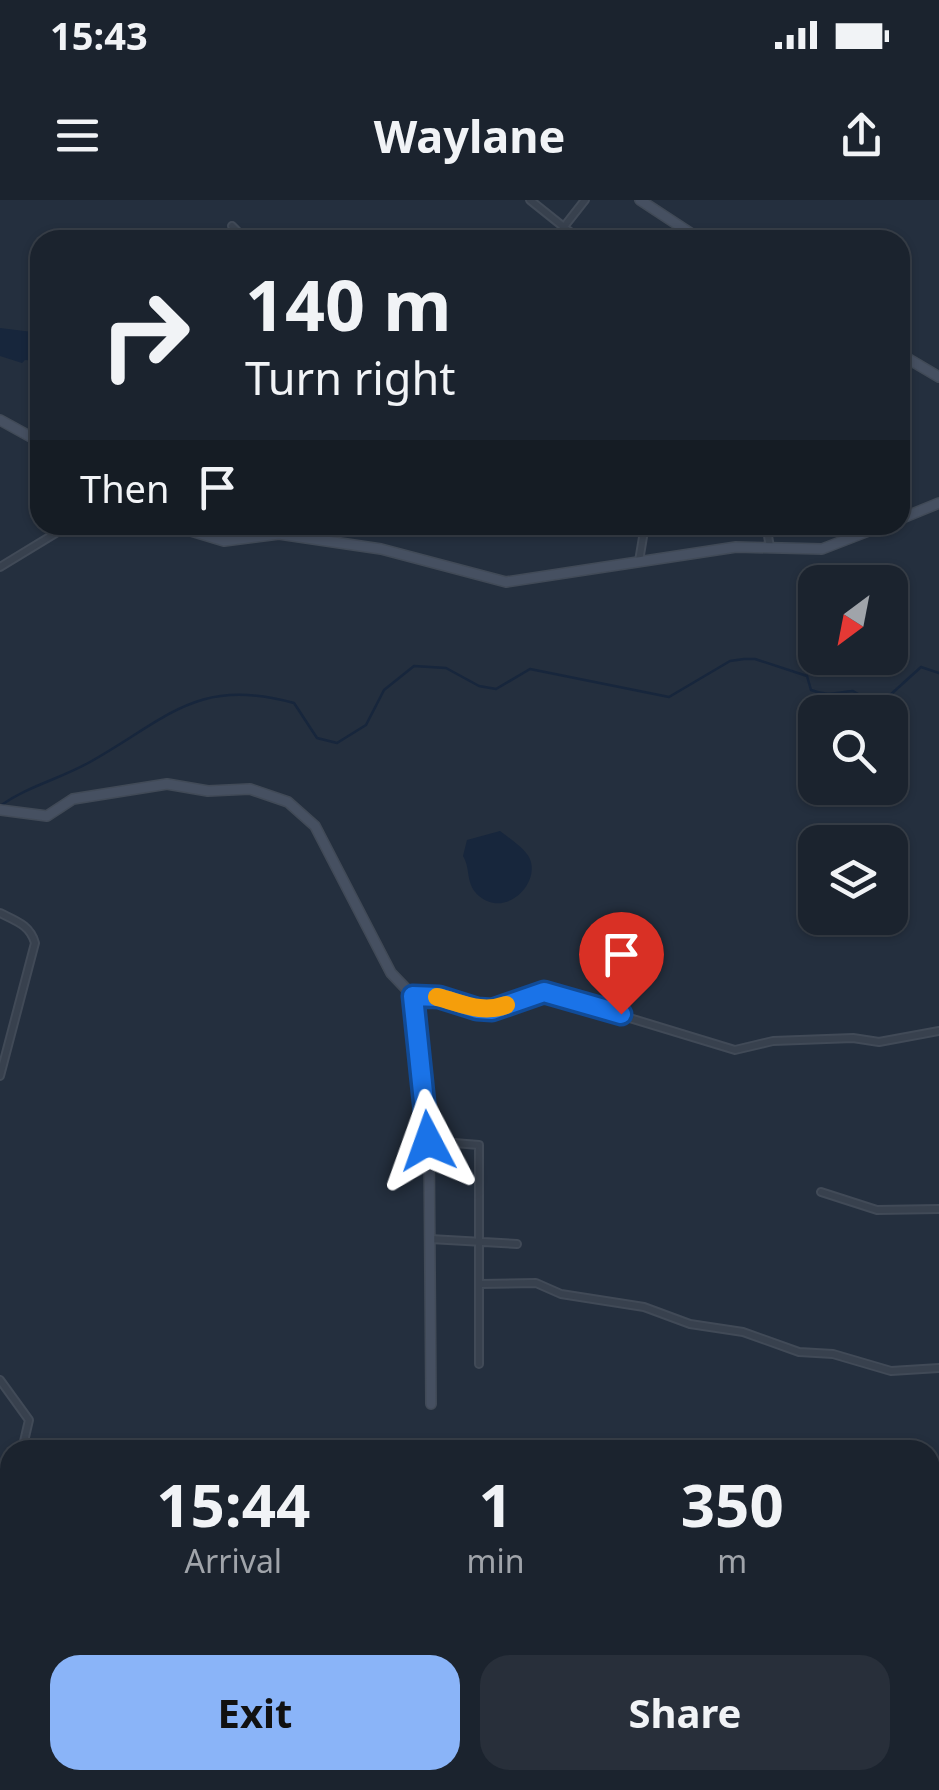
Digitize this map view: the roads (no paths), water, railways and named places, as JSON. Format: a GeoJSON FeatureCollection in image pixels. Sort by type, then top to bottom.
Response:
{"type":"FeatureCollection","features":[{"type":"Feature","properties":{"kind":"street"},"geometry":{"type":"LineString","coordinates":[[530,200],[565,230]]}},
{"type":"Feature","properties":{"kind":"street"},"geometry":{"type":"LineString","coordinates":[[562,228],[584,200]]}},
{"type":"Feature","properties":{"kind":"street"},"geometry":{"type":"LineString","coordinates":[[640,200],[686,230]]}},
{"type":"Feature","properties":{"kind":"street"},"geometry":{"type":"LineString","coordinates":[[232,226],[236,230]]}},
{"type":"Feature","properties":{"kind":"street"},"geometry":{"type":"LineString","coordinates":[[910,360],[939,377]]}},
{"type":"Feature","properties":{"kind":"street"},"geometry":{"type":"LineString","coordinates":[[0,420],[30,436]]}},
{"type":"Feature","properties":{"kind":"street"},"geometry":{"type":"LineString","coordinates":[[910,514],[939,503]]}},
{"type":"Feature","properties":{"kind":"street"},"geometry":{"type":"LineString","coordinates":[[0,567],[53,535]]}},
{"type":"Feature","properties":{"kind":"street"},"geometry":{"type":"LineString","coordinates":[[204,535],[224,541],[271,535]]}},
{"type":"Feature","properties":{"kind":"street"},"geometry":{"type":"LineString","coordinates":[[286,535],[380,548],[506,582],[736,547],[822,549],[858,535]]}},
{"type":"Feature","properties":{"kind":"street"},"geometry":{"type":"LineString","coordinates":[[638,562],[643,535]]}},
{"type":"Feature","properties":{"kind":"street"},"geometry":{"type":"LineString","coordinates":[[768,535],[770,547]]}},
{"type":"Feature","properties":{"kind":"street"},"geometry":{"type":"LineString","coordinates":[[0,810],[47,816],[73,799],[168,784],[208,791],[250,790],[288,802],[316,826],[391,973],[413,996],[428,1141],[430,1404]]}},
{"type":"Feature","properties":{"kind":"street"},"geometry":{"type":"LineString","coordinates":[[0,913],[32,932],[34,943],[0,1076]]}},
{"type":"Feature","properties":{"kind":"street"},"geometry":{"type":"LineString","coordinates":[[413,996],[439,997],[492,1010],[544,992],[735,1050],[773,1041],[853,1038],[879,1042],[939,1032]]}},
{"type":"Feature","properties":{"kind":"street"},"geometry":{"type":"LineString","coordinates":[[428,1141],[479,1145],[478,1364]]}},
{"type":"Feature","properties":{"kind":"street"},"geometry":{"type":"LineString","coordinates":[[821,1192],[877,1210],[939,1209]]}},
{"type":"Feature","properties":{"kind":"street"},"geometry":{"type":"LineString","coordinates":[[430,1239],[517,1244]]}},
{"type":"Feature","properties":{"kind":"street"},"geometry":{"type":"LineString","coordinates":[[480,1284],[536,1284],[561,1294],[644,1307],[690,1324],[743,1332],[799,1352],[833,1354],[891,1371],[939,1368]]}},
{"type":"Feature","properties":{"kind":"street"},"geometry":{"type":"LineString","coordinates":[[0,1380],[29,1420],[24,1440]]}},
{"type":"Feature","properties":{"kind":"water"},"geometry":{"type":"Polygon","coordinates":[[[0,328],[30,332],[30,360],[22,363],[0,356],[0,328]]]}},
{"type":"Feature","properties":{"kind":"water"},"geometry":{"type":"Polygon","coordinates":[[[500,831],[524,850],[532,867],[519,894],[500,903],[489,902],[475,891],[463,856],[467,840],[500,831]]]}},
{"type":"Feature","properties":{"kind":"waterway"},"geometry":{"type":"LineString","coordinates":[[0,806],[90,762],[184,706],[207,698],[261,696],[294,703],[317,738],[337,743],[366,725],[384,690],[414,666],[446,668],[479,686],[496,689],[530,669],[669,697],[730,661],[755,659],[807,676],[811,690],[828,694],[853,691],[878,706],[921,667],[939,673]]}}]}
